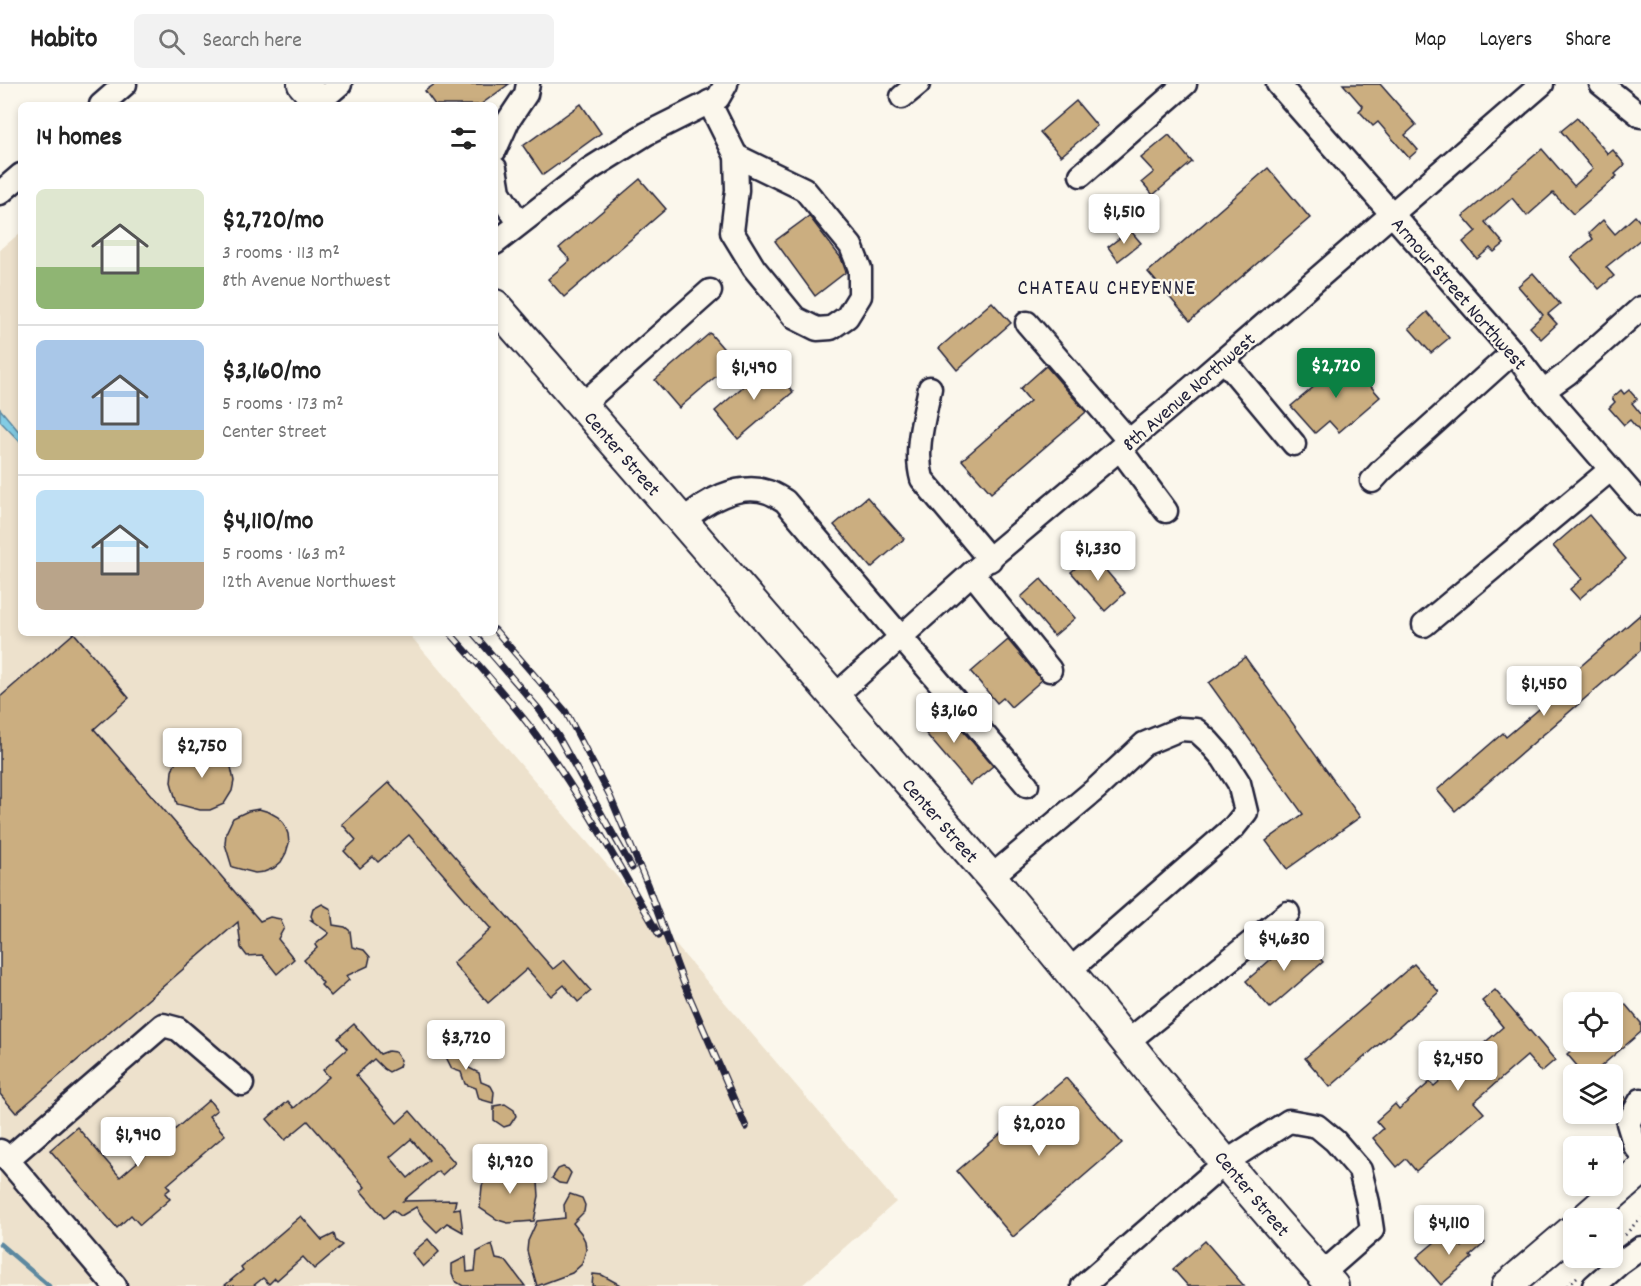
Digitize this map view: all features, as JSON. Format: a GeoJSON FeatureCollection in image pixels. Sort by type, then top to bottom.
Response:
{"type":"FeatureCollection","features":[{"type":"Feature","properties":{"kind":"main road","name":"Center Street"},"geometry":{"type":"LineString","coordinates":[[498,308],[991,877],[1226,1162],[1328,1280]]}},
{"type":"Feature","properties":{"kind":"main road"},"geometry":{"type":"LineString","coordinates":[[1597,1208],[1641,1170]]}},
{"type":"Feature","properties":{"kind":"main road"},"geometry":{"type":"LineString","coordinates":[[1507,1286],[1563,1238]]}},
{"type":"Feature","properties":{"kind":"street"},"geometry":{"type":"LineString","coordinates":[[104,102],[125,84]]}},
{"type":"Feature","properties":{"kind":"street"},"geometry":{"type":"LineString","coordinates":[[498,144],[508,122],[526,94],[528,84]]}},
{"type":"Feature","properties":{"kind":"street"},"geometry":{"type":"LineString","coordinates":[[498,240],[590,169],[646,134],[718,98],[726,84]]}},
{"type":"Feature","properties":{"kind":"street"},"geometry":{"type":"LineString","coordinates":[[1081,175],[1185,84]]}},
{"type":"Feature","properties":{"kind":"street","name":"Armour Street Northwest"},"geometry":{"type":"LineString","coordinates":[[1278,84],[1513,352],[1543,391],[1641,504]]}},
{"type":"Feature","properties":{"kind":"street","name":"8th Avenue Northwest"},"geometry":{"type":"LineString","coordinates":[[834,697],[900,636],[1224,360],[1542,84]]}},
{"type":"Feature","properties":{"kind":"street"},"geometry":{"type":"LineString","coordinates":[[1601,84],[1641,116]]}},
{"type":"Feature","properties":{"kind":"street"},"geometry":{"type":"LineString","coordinates":[[709,102],[736,156],[737,190],[732,232],[754,268],[795,318],[817,329],[831,328],[847,317],[860,297],[860,269],[851,246],[804,189],[736,156]]}},
{"type":"Feature","properties":{"kind":"street"},"geometry":{"type":"LineString","coordinates":[[498,186],[499,192],[519,223]]}},
{"type":"Feature","properties":{"kind":"street"},"geometry":{"type":"LineString","coordinates":[[582,405],[710,291]]}},
{"type":"Feature","properties":{"kind":"street"},"geometry":{"type":"LineString","coordinates":[[1543,391],[1568,373],[1641,308]]}},
{"type":"Feature","properties":{"kind":"street"},"geometry":{"type":"LineString","coordinates":[[1027,323],[1125,445],[1166,511]]}},
{"type":"Feature","properties":{"kind":"street"},"geometry":{"type":"LineString","coordinates":[[1372,481],[1513,352]]}},
{"type":"Feature","properties":{"kind":"street"},"geometry":{"type":"LineString","coordinates":[[1224,360],[1294,444]]}},
{"type":"Feature","properties":{"kind":"street"},"geometry":{"type":"LineString","coordinates":[[930,388],[919,448],[918,466],[922,479],[1050,670]]}},
{"type":"Feature","properties":{"kind":"street"},"geometry":{"type":"LineString","coordinates":[[1424,625],[1610,470]]}},
{"type":"Feature","properties":{"kind":"street"},"geometry":{"type":"LineString","coordinates":[[682,522],[693,512],[736,490],[767,491],[785,501],[1027,785]]}},
{"type":"Feature","properties":{"kind":"street"},"geometry":{"type":"LineString","coordinates":[[991,877],[1144,744],[1180,729],[1196,730],[1208,741],[1239,783],[1246,812],[1234,827],[1070,970]]}},
{"type":"Feature","properties":{"kind":"street"},"geometry":{"type":"LineString","coordinates":[[1127,1042],[1288,913]]}},
{"type":"Feature","properties":{"kind":"street"},"geometry":{"type":"LineString","coordinates":[[115,1286],[4,1156],[164,1024],[178,1029],[242,1084]]}},
{"type":"Feature","properties":{"kind":"street"},"geometry":{"type":"LineString","coordinates":[[1641,1100],[1628,1123],[1635,1146],[1641,1153]]}},
{"type":"Feature","properties":{"kind":"street"},"geometry":{"type":"LineString","coordinates":[[1083,1286],[1226,1162],[1289,1121],[1317,1126],[1335,1141],[1360,1170],[1372,1230],[1328,1280]]}},
{"type":"Feature","properties":{"kind":"street"},"geometry":{"type":"LineString","coordinates":[[1594,1286],[1620,1263],[1630,1244]]}},
{"type":"Feature","properties":{"kind":"path"},"geometry":{"type":"LineString","coordinates":[[1630,1244],[1641,1217]]}},
{"type":"Feature","properties":{"kind":"shaded area"},"geometry":{"type":"Polygon","coordinates":[[[18,235],[18,636],[411,636],[896,1202],[801,1286],[0,1286],[0,250],[18,235]]]}},
{"type":"Feature","properties":{"kind":"water"},"geometry":{"type":"Polygon","coordinates":[[[0,409],[18,430],[18,440],[0,421],[0,409]]]}},
{"type":"Feature","properties":{"kind":"building"},"geometry":{"type":"Polygon","coordinates":[[[435,84],[509,84],[484,102],[433,102],[425,91],[435,84]]]}},
{"type":"Feature","properties":{"kind":"building"},"geometry":{"type":"Polygon","coordinates":[[[1343,84],[1380,84],[1416,125],[1405,135],[1418,150],[1409,158],[1378,122],[1373,126],[1359,111],[1363,107],[1343,84]]]}},
{"type":"Feature","properties":{"kind":"building"},"geometry":{"type":"Polygon","coordinates":[[[1076,101],[1097,126],[1061,156],[1040,132],[1076,101]]]}},
{"type":"Feature","properties":{"kind":"building"},"geometry":{"type":"Polygon","coordinates":[[[581,104],[601,133],[543,175],[523,146],[581,104]]]}},
{"type":"Feature","properties":{"kind":"building"},"geometry":{"type":"Polygon","coordinates":[[[1577,118],[1608,154],[1613,150],[1625,165],[1615,174],[1617,176],[1573,214],[1553,193],[1527,216],[1512,198],[1485,222],[1504,244],[1494,252],[1490,248],[1477,259],[1463,242],[1476,231],[1463,216],[1542,149],[1574,186],[1593,169],[1561,131],[1577,118]]]}},
{"type":"Feature","properties":{"kind":"building"},"geometry":{"type":"Polygon","coordinates":[[[1169,135],[1192,162],[1153,195],[1142,182],[1154,172],[1141,158],[1169,135]]]}},
{"type":"Feature","properties":{"kind":"building"},"geometry":{"type":"Polygon","coordinates":[[[1268,168],[1310,218],[1190,321],[1148,272],[1268,168]]]}},
{"type":"Feature","properties":{"kind":"building"},"geometry":{"type":"Polygon","coordinates":[[[640,179],[666,209],[564,297],[548,279],[570,260],[559,248],[640,179]]]}},
{"type":"Feature","properties":{"kind":"building"},"geometry":{"type":"Polygon","coordinates":[[[809,216],[841,258],[846,272],[815,296],[775,241],[809,216]]]}},
{"type":"Feature","properties":{"kind":"building"},"geometry":{"type":"Polygon","coordinates":[[[1635,216],[1641,223],[1641,239],[1606,267],[1614,276],[1599,289],[1571,257],[1593,239],[1589,233],[1603,220],[1615,234],[1635,216]]]}},
{"type":"Feature","properties":{"kind":"building"},"geometry":{"type":"Polygon","coordinates":[[[1130,230],[1141,243],[1118,261],[1108,247],[1130,230]]]}},
{"type":"Feature","properties":{"kind":"building"},"geometry":{"type":"Polygon","coordinates":[[[1533,273],[1560,304],[1548,314],[1557,324],[1541,339],[1530,327],[1543,315],[1518,286],[1533,273]]]}},
{"type":"Feature","properties":{"kind":"building"},"geometry":{"type":"Polygon","coordinates":[[[992,302],[1011,323],[957,370],[939,348],[992,302]]]}},
{"type":"Feature","properties":{"kind":"building"},"geometry":{"type":"Polygon","coordinates":[[[1427,312],[1449,338],[1431,353],[1409,328],[1427,312]]]}},
{"type":"Feature","properties":{"kind":"building"},"geometry":{"type":"Polygon","coordinates":[[[710,333],[734,361],[679,408],[655,380],[710,333]]]}},
{"type":"Feature","properties":{"kind":"building"},"geometry":{"type":"Polygon","coordinates":[[[1347,359],[1380,397],[1339,432],[1329,421],[1315,433],[1291,406],[1347,359]]]}},
{"type":"Feature","properties":{"kind":"building"},"geometry":{"type":"Polygon","coordinates":[[[769,364],[793,392],[738,439],[715,411],[769,364]]]}},
{"type":"Feature","properties":{"kind":"building"},"geometry":{"type":"Polygon","coordinates":[[[1046,366],[1086,412],[991,493],[962,460],[1030,401],[1020,389],[1046,366]]]}},
{"type":"Feature","properties":{"kind":"building"},"geometry":{"type":"Polygon","coordinates":[[[1621,390],[1624,394],[1629,390],[1637,399],[1632,403],[1641,414],[1641,433],[1630,420],[1624,425],[1609,408],[1615,402],[1612,398],[1621,390]]]}},
{"type":"Feature","properties":{"kind":"building"},"geometry":{"type":"Polygon","coordinates":[[[867,497],[904,539],[871,568],[834,525],[867,497]]]}},
{"type":"Feature","properties":{"kind":"building"},"geometry":{"type":"Polygon","coordinates":[[[1589,515],[1626,559],[1579,599],[1570,589],[1582,579],[1553,546],[1589,515]]]}},
{"type":"Feature","properties":{"kind":"building"},"geometry":{"type":"Polygon","coordinates":[[[1092,554],[1125,593],[1105,611],[1071,572],[1092,554]]]}},
{"type":"Feature","properties":{"kind":"building"},"geometry":{"type":"Polygon","coordinates":[[[1041,579],[1075,618],[1054,636],[1021,597],[1041,579]]]}},
{"type":"Feature","properties":{"kind":"building"},"geometry":{"type":"Polygon","coordinates":[[[1641,614],[1641,650],[1455,811],[1437,790],[1503,733],[1506,737],[1571,682],[1567,678],[1641,614]]]}},
{"type":"Feature","properties":{"kind":"building"},"geometry":{"type":"Polygon","coordinates":[[[71,636],[77,636],[129,698],[94,729],[260,921],[270,917],[280,919],[284,928],[278,939],[294,959],[277,974],[262,955],[247,956],[241,948],[238,922],[16,1113],[0,1094],[0,697],[71,636]]]}},
{"type":"Feature","properties":{"kind":"building"},"geometry":{"type":"Polygon","coordinates":[[[1008,640],[1042,680],[1011,707],[1003,698],[997,703],[971,672],[1008,640]]]}},
{"type":"Feature","properties":{"kind":"building"},"geometry":{"type":"Polygon","coordinates":[[[1245,657],[1360,817],[1287,869],[1266,841],[1303,814],[1209,683],[1245,657]]]}},
{"type":"Feature","properties":{"kind":"building"},"geometry":{"type":"Polygon","coordinates":[[[939,703],[993,766],[970,785],[916,722],[939,703]]]}},
{"type":"Feature","properties":{"kind":"building"},"geometry":{"type":"Polygon","coordinates":[[[194,748],[215,749],[230,762],[234,781],[232,791],[224,804],[210,810],[177,804],[171,782],[176,761],[184,753],[194,748]]]}},
{"type":"Feature","properties":{"kind":"building"},"geometry":{"type":"Polygon","coordinates":[[[389,782],[553,969],[564,960],[591,991],[578,1002],[564,985],[551,996],[527,969],[488,1003],[453,963],[491,929],[409,835],[378,862],[373,857],[360,868],[344,851],[356,840],[342,824],[389,782]]]}},
{"type":"Feature","properties":{"kind":"building"},"geometry":{"type":"Polygon","coordinates":[[[259,809],[278,817],[284,824],[289,843],[281,862],[274,868],[255,873],[232,867],[225,844],[226,833],[233,818],[259,809]]]}},
{"type":"Feature","properties":{"kind":"building"},"geometry":{"type":"Polygon","coordinates":[[[322,904],[331,909],[333,925],[345,927],[350,931],[352,947],[364,950],[370,957],[368,966],[346,976],[349,980],[331,996],[304,960],[317,948],[315,945],[329,933],[311,920],[313,920],[311,916],[313,909],[322,904]]]}},
{"type":"Feature","properties":{"kind":"building"},"geometry":{"type":"Polygon","coordinates":[[[1299,935],[1323,962],[1270,1008],[1246,981],[1299,935]]]}},
{"type":"Feature","properties":{"kind":"building"},"geometry":{"type":"Polygon","coordinates":[[[1414,964],[1439,992],[1330,1087],[1305,1058],[1414,964]]]}},
{"type":"Feature","properties":{"kind":"building"},"geometry":{"type":"Polygon","coordinates":[[[1495,990],[1555,1060],[1541,1072],[1527,1056],[1474,1102],[1484,1113],[1416,1171],[1406,1159],[1397,1167],[1373,1138],[1383,1129],[1376,1121],[1395,1104],[1399,1109],[1430,1082],[1434,1086],[1503,1027],[1482,1001],[1495,990]]]}},
{"type":"Feature","properties":{"kind":"building"},"geometry":{"type":"Polygon","coordinates":[[[1625,1004],[1641,1023],[1641,1032],[1623,1047],[1623,1006],[1625,1004]]]}},
{"type":"Feature","properties":{"kind":"building"},"geometry":{"type":"Polygon","coordinates":[[[354,1024],[380,1054],[388,1051],[395,1052],[401,1060],[399,1067],[389,1072],[374,1059],[356,1075],[397,1123],[410,1111],[455,1163],[442,1175],[438,1171],[403,1201],[456,1200],[454,1209],[460,1208],[463,1232],[447,1223],[437,1232],[416,1207],[401,1216],[393,1210],[384,1218],[361,1191],[365,1187],[308,1121],[285,1140],[267,1119],[288,1101],[294,1108],[329,1077],[323,1070],[347,1049],[338,1038],[354,1024]],[[411,1139],[390,1157],[408,1178],[429,1160],[411,1139]]]}},
{"type":"Feature","properties":{"kind":"building"},"geometry":{"type":"Polygon","coordinates":[[[446,1039],[452,1042],[456,1053],[464,1056],[469,1068],[479,1073],[481,1082],[491,1086],[494,1092],[493,1103],[479,1099],[476,1088],[465,1084],[461,1072],[452,1069],[446,1057],[438,1053],[437,1045],[446,1039]]]}},
{"type":"Feature","properties":{"kind":"building"},"geometry":{"type":"Polygon","coordinates":[[[1569,1052],[1618,1052],[1604,1064],[1576,1064],[1567,1054],[1569,1052]]]}},
{"type":"Feature","properties":{"kind":"building"},"geometry":{"type":"Polygon","coordinates":[[[1066,1078],[1122,1143],[1013,1237],[957,1171],[1066,1078]]]}},
{"type":"Feature","properties":{"kind":"building"},"geometry":{"type":"Polygon","coordinates":[[[209,1100],[217,1110],[209,1116],[225,1135],[167,1185],[170,1189],[165,1193],[170,1199],[140,1225],[131,1215],[117,1228],[50,1150],[77,1127],[120,1177],[209,1100]]]}},
{"type":"Feature","properties":{"kind":"building"},"geometry":{"type":"Polygon","coordinates":[[[505,1104],[514,1110],[516,1116],[510,1125],[504,1127],[494,1120],[494,1106],[505,1104]]]}},
{"type":"Feature","properties":{"kind":"building"},"geometry":{"type":"Polygon","coordinates":[[[512,1164],[529,1171],[538,1182],[539,1196],[534,1221],[508,1223],[498,1220],[480,1208],[482,1186],[486,1177],[502,1165],[512,1164]]]}},
{"type":"Feature","properties":{"kind":"building"},"geometry":{"type":"Polygon","coordinates":[[[563,1167],[571,1173],[566,1184],[559,1183],[552,1178],[558,1169],[563,1167]]]}},
{"type":"Feature","properties":{"kind":"building"},"geometry":{"type":"Polygon","coordinates":[[[570,1194],[582,1198],[585,1205],[584,1212],[573,1223],[585,1241],[586,1250],[582,1264],[572,1273],[537,1286],[527,1251],[528,1241],[537,1221],[565,1218],[564,1205],[570,1194]]]}},
{"type":"Feature","properties":{"kind":"building"},"geometry":{"type":"Polygon","coordinates":[[[301,1216],[322,1240],[334,1234],[336,1241],[342,1245],[314,1269],[303,1257],[277,1280],[275,1278],[269,1284],[263,1278],[253,1286],[224,1286],[243,1270],[241,1267],[301,1216]]]}},
{"type":"Feature","properties":{"kind":"building"},"geometry":{"type":"Polygon","coordinates":[[[1448,1231],[1462,1247],[1477,1233],[1485,1243],[1470,1256],[1472,1258],[1441,1285],[1417,1257],[1448,1231]]]}},
{"type":"Feature","properties":{"kind":"building"},"geometry":{"type":"Polygon","coordinates":[[[428,1239],[439,1252],[423,1267],[412,1253],[428,1239]]]}},
{"type":"Feature","properties":{"kind":"building"},"geometry":{"type":"Polygon","coordinates":[[[1205,1241],[1244,1286],[1188,1286],[1173,1269],[1205,1241]]]}},
{"type":"Feature","properties":{"kind":"building"},"geometry":{"type":"Polygon","coordinates":[[[492,1244],[496,1259],[506,1261],[525,1286],[463,1286],[455,1281],[452,1264],[466,1257],[467,1272],[475,1271],[477,1252],[492,1244]]]}},
{"type":"Feature","properties":{"kind":"building"},"geometry":{"type":"Polygon","coordinates":[[[593,1274],[602,1275],[622,1286],[592,1286],[593,1274]]]}},
{"type":"Feature","properties":{"kind":"waterway"},"geometry":{"type":"LineString","coordinates":[[0,1244],[49,1286]]}},
{"type":"Feature","properties":{"kind":"railway"},"geometry":{"type":"LineString","coordinates":[[498,633],[566,712],[610,796],[647,884],[684,984],[746,1127]]}},
{"type":"Feature","properties":{"kind":"railway"},"geometry":{"type":"LineString","coordinates":[[453,636],[528,724],[564,775],[659,935]]}},
{"type":"Feature","properties":{"kind":"railway"},"geometry":{"type":"LineString","coordinates":[[476,636],[538,708],[558,736],[632,868]]}},
{"type":"Feature","properties":{"kind":"district","name":"CHATEAU CHEYENNE"},"geometry":{"type":"Point","coordinates":[1107,287]}}]}
